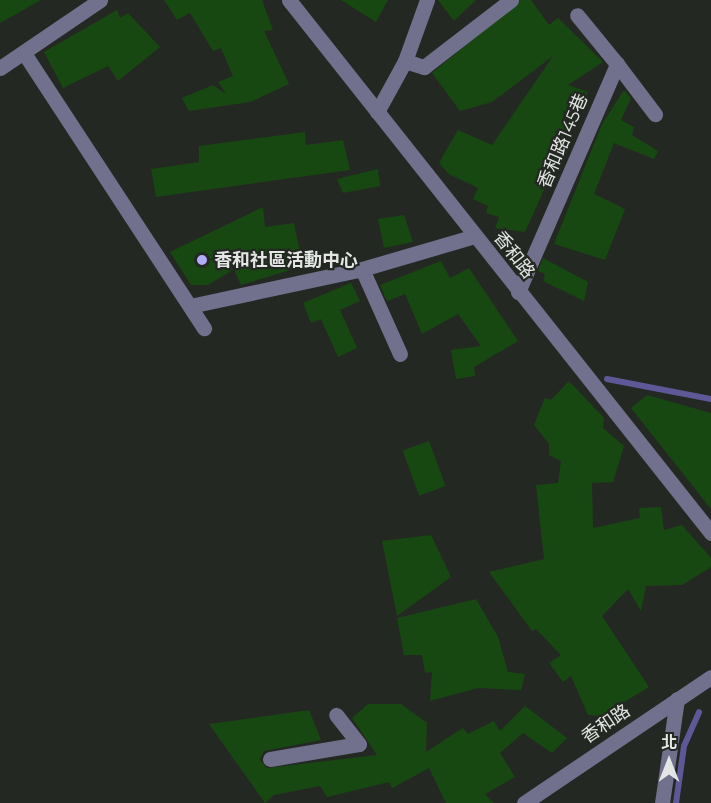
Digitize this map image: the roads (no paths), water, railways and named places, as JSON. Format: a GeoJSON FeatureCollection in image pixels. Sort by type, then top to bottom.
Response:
{"type":"FeatureCollection","features":[{"type":"Feature","properties":{"kind":"street"},"geometry":{"type":"LineString","coordinates":[[0,68],[100,0]]}},
{"type":"Feature","properties":{"kind":"street","name":"香和路"},"geometry":{"type":"LineString","coordinates":[[289,0],[711,533]]}},
{"type":"Feature","properties":{"kind":"street"},"geometry":{"type":"LineString","coordinates":[[377,112],[405,62],[427,0]]}},
{"type":"Feature","properties":{"kind":"street"},"geometry":{"type":"LineString","coordinates":[[405,62],[424,67],[511,0]]}},
{"type":"Feature","properties":{"kind":"street"},"geometry":{"type":"LineString","coordinates":[[577,15],[655,114]]}},
{"type":"Feature","properties":{"kind":"street"},"geometry":{"type":"LineString","coordinates":[[24,53],[204,328]]}},
{"type":"Feature","properties":{"kind":"street","name":"香和路145巷"},"geometry":{"type":"LineString","coordinates":[[518,292],[617,64]]}},
{"type":"Feature","properties":{"kind":"street"},"geometry":{"type":"LineString","coordinates":[[190,306],[362,269],[475,236]]}},
{"type":"Feature","properties":{"kind":"street"},"geometry":{"type":"LineString","coordinates":[[362,269],[400,354]]}},
{"type":"Feature","properties":{"kind":"street","name":"香和路"},"geometry":{"type":"LineString","coordinates":[[524,803],[711,677]]}},
{"type":"Feature","properties":{"kind":"street"},"geometry":{"type":"LineString","coordinates":[[662,803],[677,699]]}},
{"type":"Feature","properties":{"kind":"street"},"geometry":{"type":"LineString","coordinates":[[270,759],[359,744],[336,715]]}},
{"type":"Feature","properties":{"kind":"waterway"},"geometry":{"type":"LineString","coordinates":[[607,379],[711,399]]}},
{"type":"Feature","properties":{"kind":"waterway"},"geometry":{"type":"LineString","coordinates":[[676,803],[684,746],[699,712]]}},
{"type":"Feature","properties":{"kind":"place","name":"香和社區活動中心"},"geometry":{"type":"Point","coordinates":[202,260]}}]}
